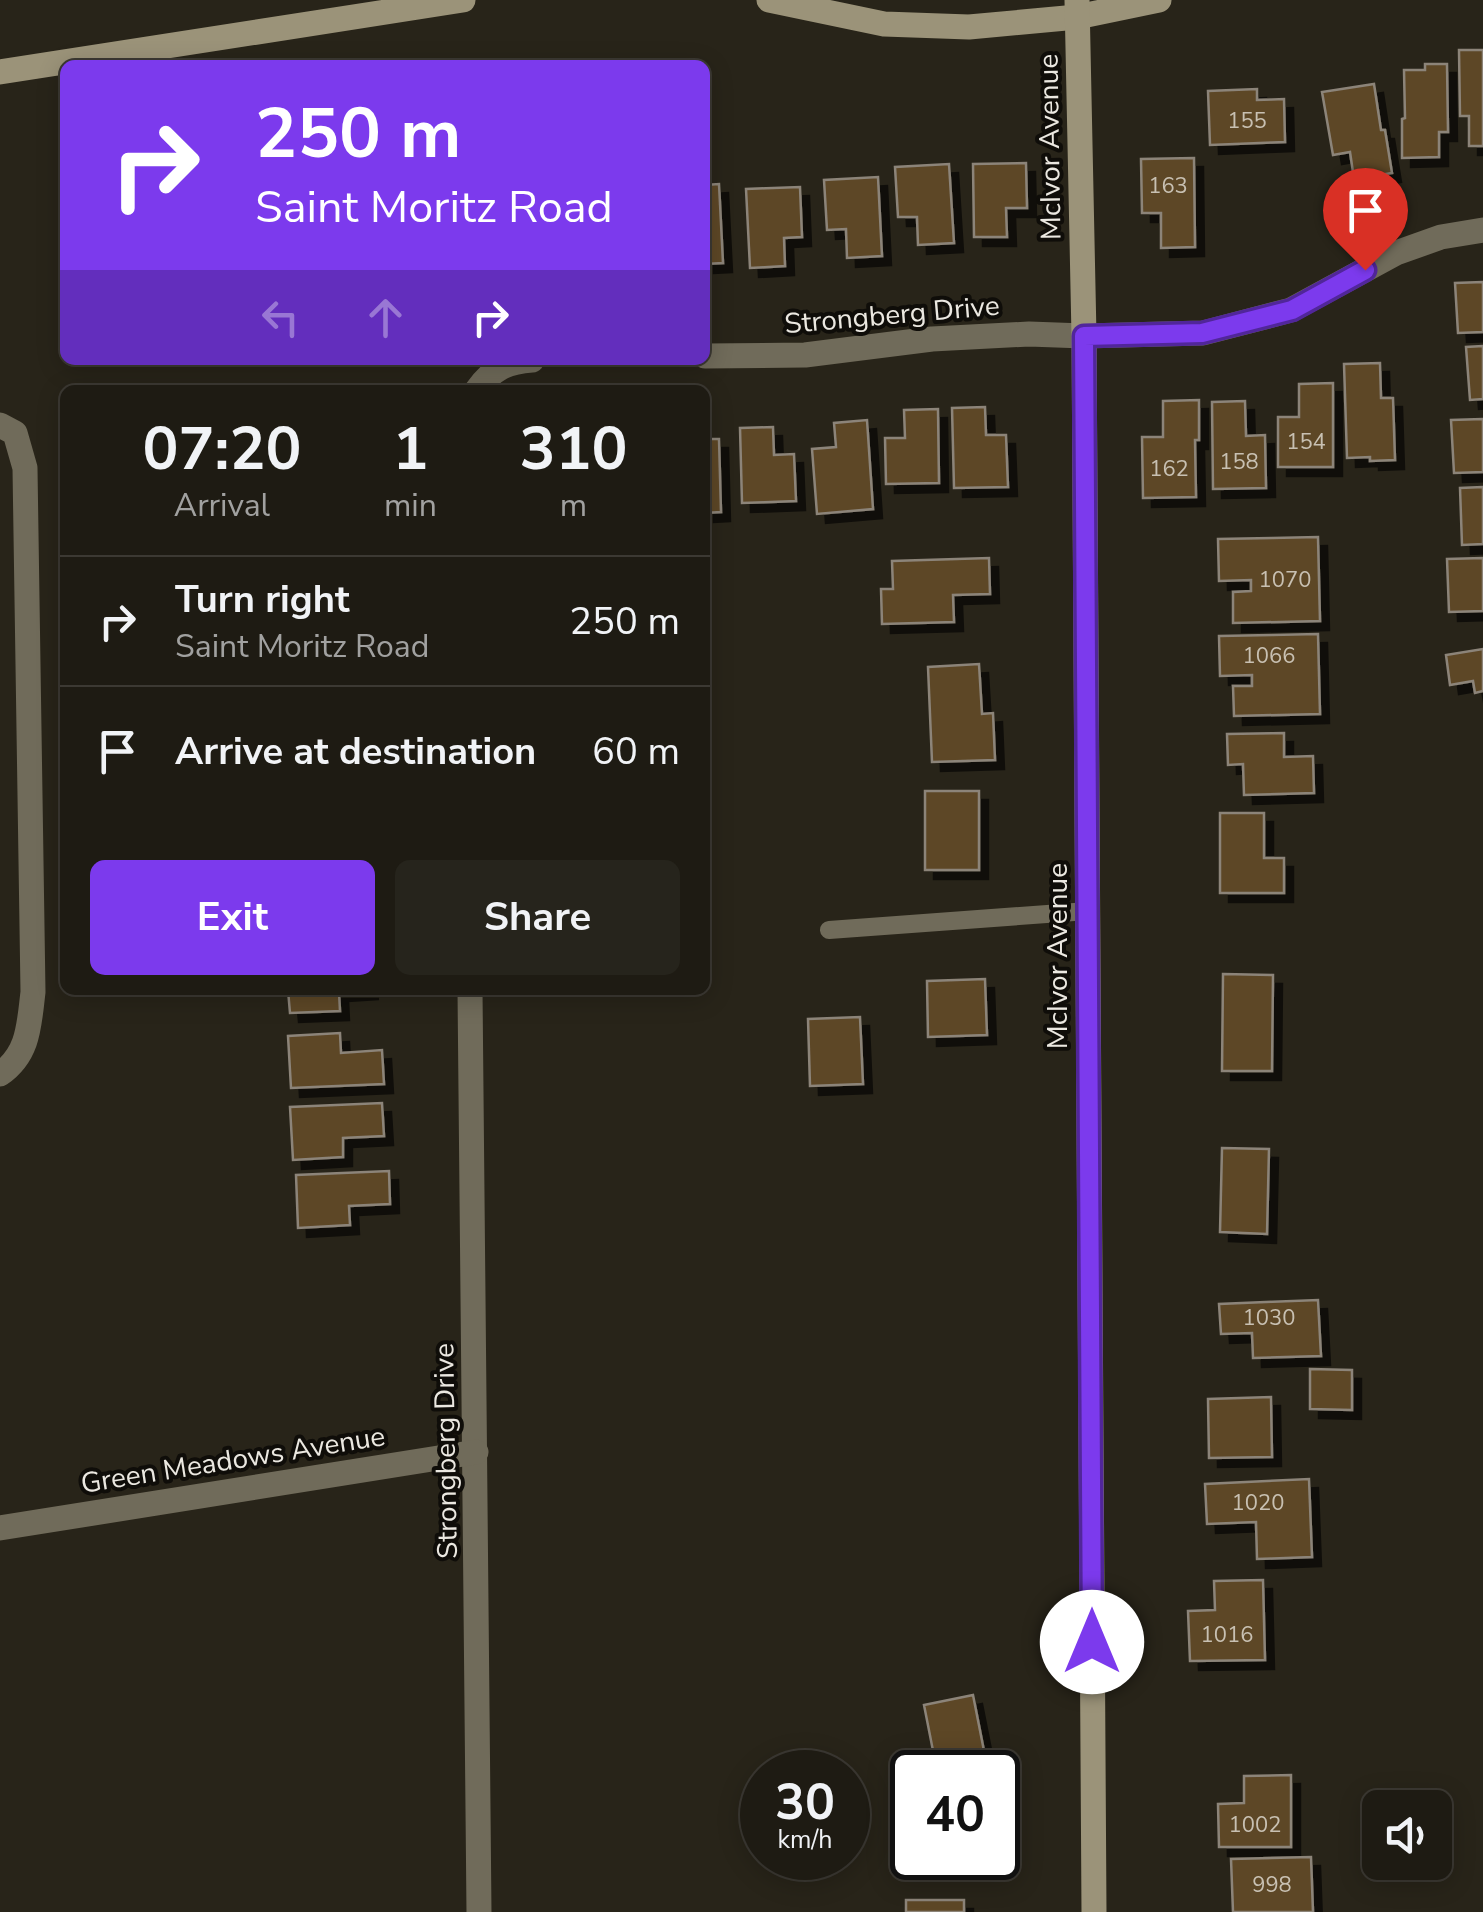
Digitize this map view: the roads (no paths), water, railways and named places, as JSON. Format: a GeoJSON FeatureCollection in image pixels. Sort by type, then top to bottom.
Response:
{"type":"FeatureCollection","features":[{"type":"Feature","properties":{"kind":"street"},"geometry":{"type":"LineString","coordinates":[[77,60],[463,0]]}},
{"type":"Feature","properties":{"kind":"street"},"geometry":{"type":"LineString","coordinates":[[769,0],[884,24],[970,27],[1158,0]]}},
{"type":"Feature","properties":{"kind":"street","name":"McIvor Avenue"},"geometry":{"type":"LineString","coordinates":[[1077,9],[1084,336],[1094,1912]]}},
{"type":"Feature","properties":{"kind":"street"},"geometry":{"type":"LineString","coordinates":[[0,72],[60,63]]}},
{"type":"Feature","properties":{"kind":"street","name":"Strongberg Drive"},"geometry":{"type":"LineString","coordinates":[[710,356],[805,355],[932,338],[1202,333],[1292,310],[1396,253],[1440,237],[1483,230]]}},
{"type":"Feature","properties":{"kind":"street"},"geometry":{"type":"LineString","coordinates":[[480,385],[504,365]]}},
{"type":"Feature","properties":{"kind":"street"},"geometry":{"type":"LineString","coordinates":[[0,425],[15,433],[26,468],[34,992],[28,1036],[13,1064],[0,1074]]}},
{"type":"Feature","properties":{"kind":"street","name":"Strongberg Drive"},"geometry":{"type":"LineString","coordinates":[[470,995],[479,1912]]}},
{"type":"Feature","properties":{"kind":"street","name":"Green Meadows Avenue"},"geometry":{"type":"LineString","coordinates":[[0,1528],[476,1452]]}},
{"type":"Feature","properties":{"kind":"lane"},"geometry":{"type":"LineString","coordinates":[[829,930],[1088,911]]}}]}
